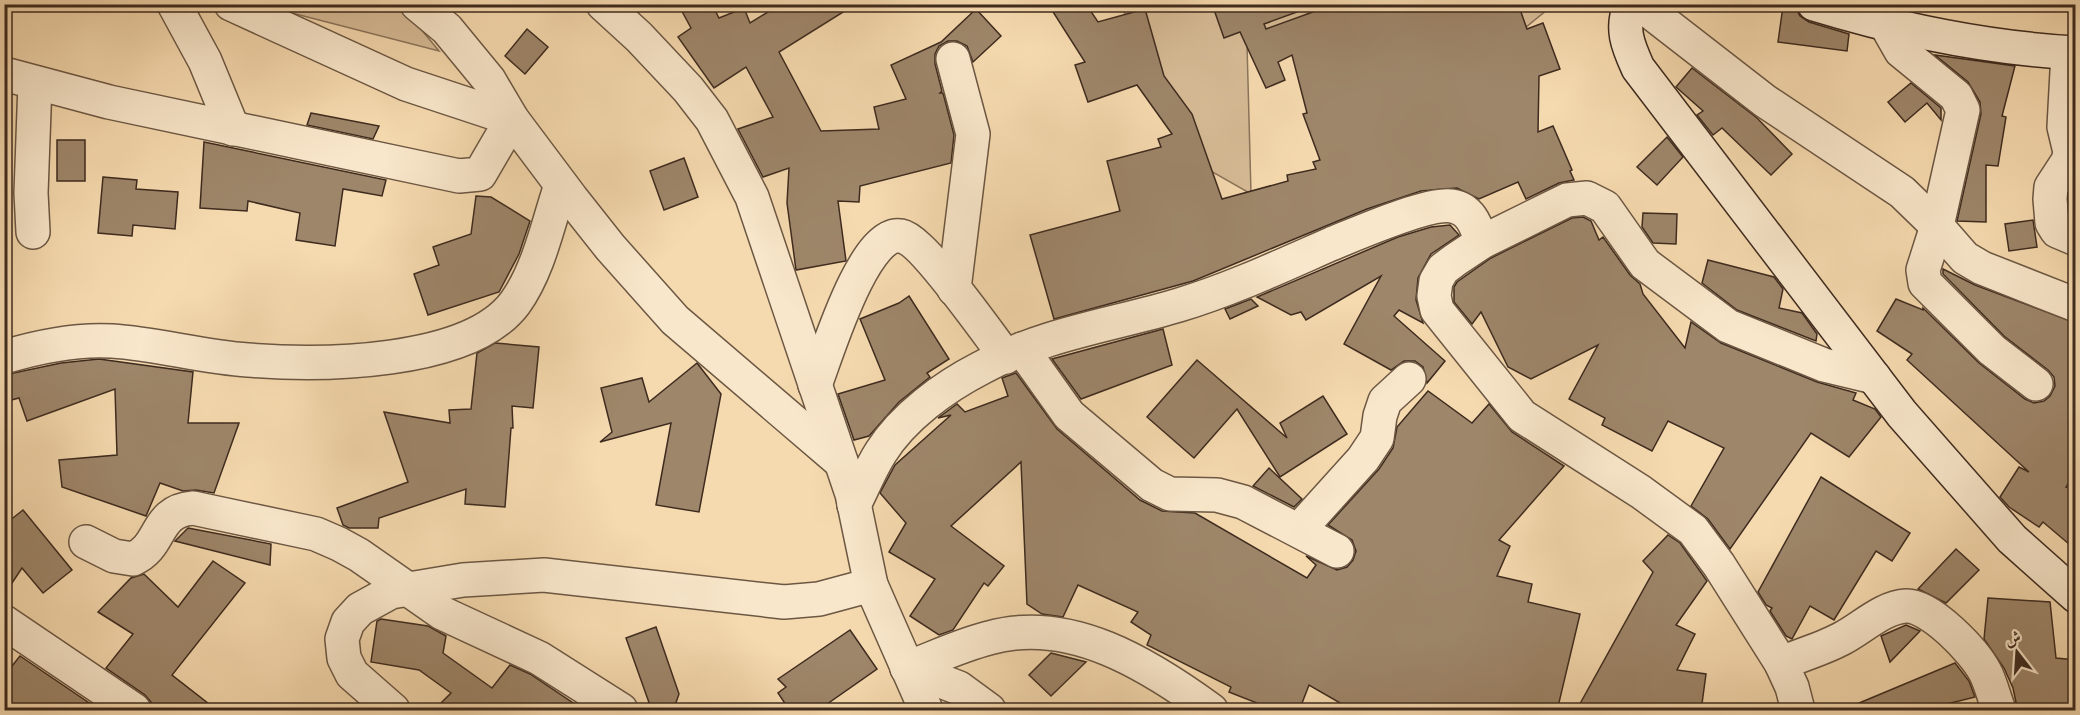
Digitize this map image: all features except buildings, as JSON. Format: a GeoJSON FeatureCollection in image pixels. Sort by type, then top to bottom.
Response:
{"type":"FeatureCollection","features":[{"type":"Feature","properties":{"kind":"street"},"geometry":{"type":"LineString","coordinates":[[174,4],[205,61],[234,129]]}},
{"type":"Feature","properties":{"kind":"street"},"geometry":{"type":"LineString","coordinates":[[231,4],[406,84],[512,119]]}},
{"type":"Feature","properties":{"kind":"street"},"geometry":{"type":"LineString","coordinates":[[417,4],[447,28],[489,80],[512,119],[561,185],[610,247],[675,320],[841,462]]}},
{"type":"Feature","properties":{"kind":"street"},"geometry":{"type":"LineString","coordinates":[[603,4],[639,37],[688,89],[712,120],[752,197],[841,462],[854,505],[871,585],[926,711]]}},
{"type":"Feature","properties":{"kind":"street"},"geometry":{"type":"LineString","coordinates":[[1631,4],[1624,20],[1627,44],[1638,68],[1902,414],[2012,539],[2076,596]]}},
{"type":"Feature","properties":{"kind":"street"},"geometry":{"type":"LineString","coordinates":[[1640,4],[1765,100],[1902,192],[1938,226],[1965,258],[1982,268],[2076,305]]}},
{"type":"Feature","properties":{"kind":"street"},"geometry":{"type":"LineString","coordinates":[[1814,4],[1885,23],[2017,49],[2072,53],[2064,127],[2070,152],[2068,161],[2051,187],[2050,206],[2052,223],[2057,231],[2076,238]]}},
{"type":"Feature","properties":{"kind":"street"},"geometry":{"type":"LineString","coordinates":[[1885,23],[1901,51],[1956,96],[1963,110],[1938,226],[1923,270],[1925,283],[1992,350],[2037,384]]}},
{"type":"Feature","properties":{"kind":"street"},"geometry":{"type":"LineString","coordinates":[[954,60],[973,134],[954,289]]}},
{"type":"Feature","properties":{"kind":"street"},"geometry":{"type":"LineString","coordinates":[[33,232],[31,193],[14,82],[459,176],[480,174],[512,119]]}},
{"type":"Feature","properties":{"kind":"street"},"geometry":{"type":"LineString","coordinates":[[4,357],[38,348],[110,341],[248,360],[334,363],[444,347],[465,340],[496,324],[515,303],[528,281],[561,185]]}},
{"type":"Feature","properties":{"kind":"street"},"geometry":{"type":"LineString","coordinates":[[1798,711],[1782,663],[1693,530],[1641,492],[1522,416],[1437,310],[1434,296],[1436,281],[1443,269],[1482,242],[1567,200],[1587,198],[1605,207],[1645,264],[1728,326],[1824,365],[1874,377]]}},
{"type":"Feature","properties":{"kind":"street"},"geometry":{"type":"LineString","coordinates":[[854,505],[881,452],[898,431],[929,402],[980,368],[1014,353],[1065,333],[1177,306],[1215,293],[1366,230],[1434,208],[1450,205],[1463,210],[1472,218],[1482,242]]}},
{"type":"Feature","properties":{"kind":"street"},"geometry":{"type":"LineString","coordinates":[[815,385],[863,266],[879,243],[887,238],[902,236],[922,252],[1069,415],[1152,485],[1170,494],[1217,495],[1243,502],[1337,551]]}},
{"type":"Feature","properties":{"kind":"street"},"geometry":{"type":"LineString","coordinates":[[1299,530],[1363,459],[1377,438],[1385,401],[1409,379]]}},
{"type":"Feature","properties":{"kind":"street"},"geometry":{"type":"LineString","coordinates":[[86,542],[114,556],[133,559],[149,549],[165,519],[173,513],[193,508],[316,534],[359,555],[442,613],[539,658],[621,711]]}},
{"type":"Feature","properties":{"kind":"street"},"geometry":{"type":"LineString","coordinates":[[393,711],[352,674],[344,658],[342,639],[348,622],[360,609],[391,592],[472,579],[544,575],[784,602],[819,599],[871,585]]}},
{"type":"Feature","properties":{"kind":"street"},"geometry":{"type":"LineString","coordinates":[[1782,663],[1840,640],[1888,610],[1906,606],[1922,609],[1945,626],[1975,656],[1985,672],[1998,711]]}},
{"type":"Feature","properties":{"kind":"street"},"geometry":{"type":"LineString","coordinates":[[4,622],[134,711]]}},
{"type":"Feature","properties":{"kind":"street"},"geometry":{"type":"LineString","coordinates":[[907,668],[990,637],[1025,633],[1064,634],[1111,650],[1163,675],[1211,711]]}},
{"type":"Feature","properties":{"kind":"street"},"geometry":{"type":"LineString","coordinates":[[907,668],[959,688],[989,711]]}},
{"type":"Feature","properties":{"kind":"shaded area"},"geometry":{"type":"Polygon","coordinates":[[[261,5],[401,5],[439,51],[261,5]]]}},
{"type":"Feature","properties":{"kind":"shaded area"},"geometry":{"type":"Polygon","coordinates":[[[1121,5],[1325,5],[1247,44],[1251,194],[1188,158],[1121,5]]]}},
{"type":"Feature","properties":{"kind":"shaded area"},"geometry":{"type":"Polygon","coordinates":[[[1476,5],[1553,5],[1520,32],[1476,5]]]}}]}
